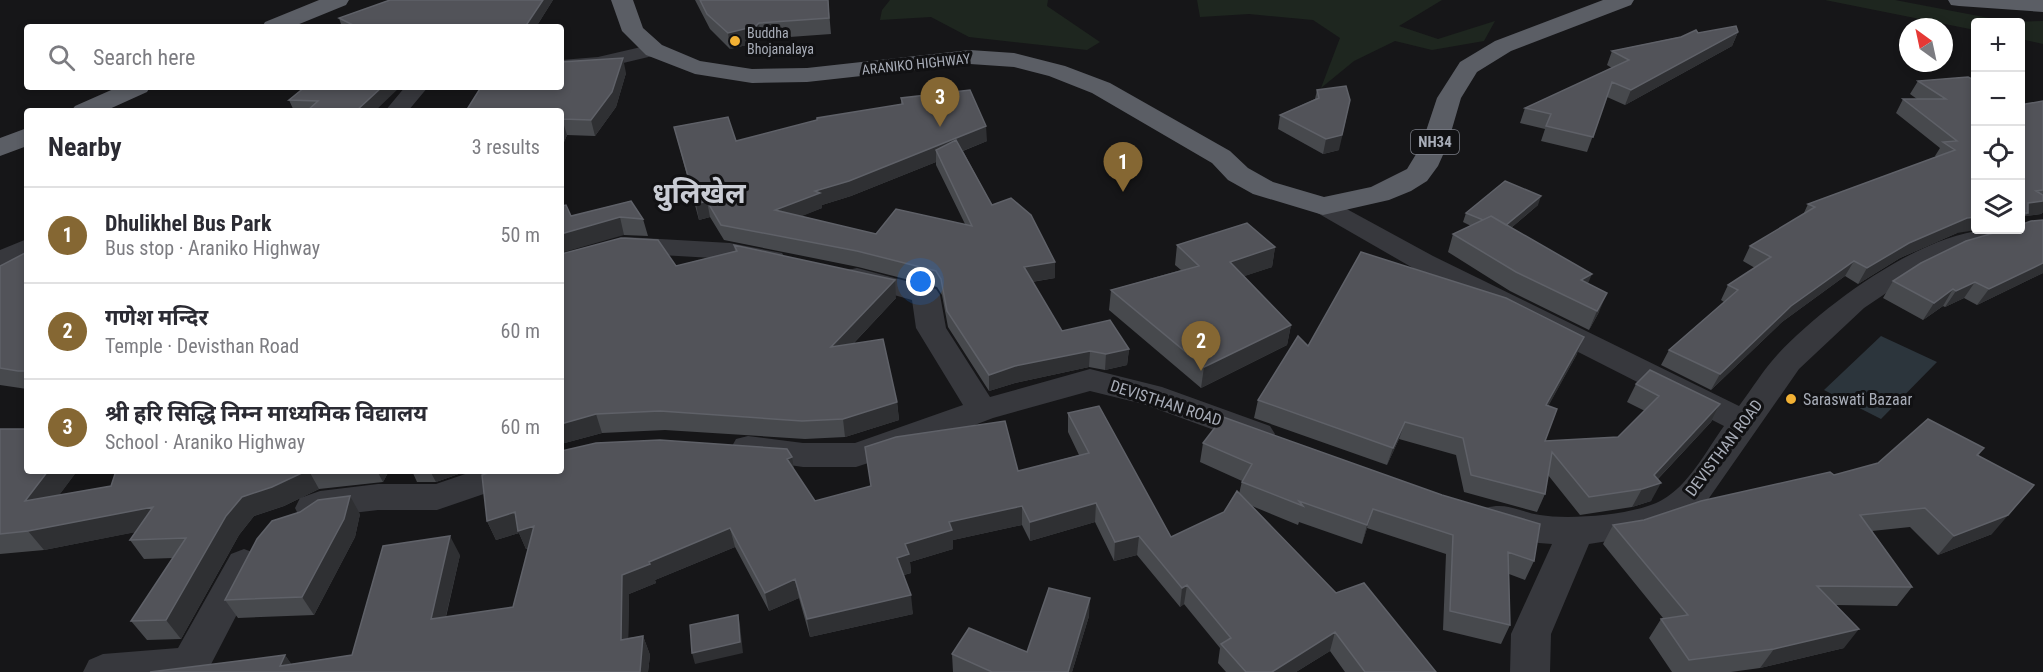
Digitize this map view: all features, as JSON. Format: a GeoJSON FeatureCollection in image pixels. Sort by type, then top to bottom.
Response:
{"type":"FeatureCollection","features":[{"type":"Feature","properties":{"kind":"highway"},"geometry":{"type":"LineString","coordinates":[[280,24],[338,0]]}},
{"type":"Feature","properties":{"kind":"highway","name":"ARANIKO HIGHWAY"},"geometry":{"type":"LineString","coordinates":[[621,0],[633,31],[654,50],[695,67],[752,76],[807,75],[970,57],[1014,60],[1080,78],[1221,157],[1238,174],[1263,188],[1323,206]]}},
{"type":"Feature","properties":{"kind":"highway","name":"NH34"},"geometry":{"type":"LineString","coordinates":[[1323,206],[1379,194],[1417,175],[1434,146],[1449,98],[1468,67],[1503,46],[1623,0]]}},
{"type":"Feature","properties":{"kind":"highway"},"geometry":{"type":"LineString","coordinates":[[1959,0],[2043,6]]}},
{"type":"Feature","properties":{"kind":"highway"},"geometry":{"type":"LineString","coordinates":[[91,108],[131,90]]}},
{"type":"Feature","properties":{"kind":"highway"},"geometry":{"type":"LineString","coordinates":[[0,148],[24,137]]}},
{"type":"Feature","properties":{"kind":"street"},"geometry":{"type":"LineString","coordinates":[[564,66],[598,63],[654,50]]}},
{"type":"Feature","properties":{"kind":"street"},"geometry":{"type":"LineString","coordinates":[[399,108],[414,90]]}},
{"type":"Feature","properties":{"kind":"street"},"geometry":{"type":"LineString","coordinates":[[1323,206],[1423,262],[1743,422]]}},
{"type":"Feature","properties":{"kind":"street","name":"DEVISTHAN ROAD"},"geometry":{"type":"LineString","coordinates":[[1471,510],[1539,529],[1576,532],[1633,523],[1674,510],[1695,492],[1788,362],[1854,302],[1900,271],[1936,253],[1998,234]]}},
{"type":"Feature","properties":{"kind":"street"},"geometry":{"type":"LineString","coordinates":[[564,263],[625,245],[730,251],[803,266]]}},
{"type":"Feature","properties":{"kind":"street"},"geometry":{"type":"LineString","coordinates":[[0,260],[24,248]]}},
{"type":"Feature","properties":{"kind":"street"},"geometry":{"type":"LineString","coordinates":[[836,272],[926,295],[931,328],[982,410]]}},
{"type":"Feature","properties":{"kind":"street","name":"DEVISTHAN ROAD"},"geometry":{"type":"LineString","coordinates":[[723,447],[803,455],[856,454],[905,439],[982,410],[1090,380],[1151,395],[1286,444]]}},
{"type":"Feature","properties":{"kind":"street"},"geometry":{"type":"LineString","coordinates":[[103,672],[190,665],[254,546],[276,527],[320,504],[378,497],[436,497],[504,474]]}},
{"type":"Feature","properties":{"kind":"street"},"geometry":{"type":"LineString","coordinates":[[1530,672],[1531,634],[1576,532]]}},
{"type":"Feature","properties":{"kind":"shaded area"},"geometry":{"type":"Polygon","coordinates":[[[890,0],[1048,0],[1047,6],[1100,42],[1087,50],[969,37],[931,17],[880,20],[882,10],[890,0]]]}},
{"type":"Feature","properties":{"kind":"shaded area"},"geometry":{"type":"Polygon","coordinates":[[[1197,0],[1442,0],[1399,26],[1438,39],[1495,21],[1484,41],[1432,50],[1395,41],[1354,61],[1321,88],[1340,38],[1313,20],[1249,14],[1200,17],[1197,0]]]}},
{"type":"Feature","properties":{"kind":"shaded area"},"geometry":{"type":"Polygon","coordinates":[[[1825,0],[1895,0],[1989,18],[1971,18],[1971,29],[1953,26],[1953,18],[1915,18],[1825,0]]]}},
{"type":"Feature","properties":{"kind":"shaded area"},"geometry":{"type":"Polygon","coordinates":[[[2043,21],[2043,44],[2025,40],[2025,22],[2043,21]]]}},
{"type":"Feature","properties":{"kind":"shaded area"},"geometry":{"type":"Polygon","coordinates":[[[1881,336],[1937,362],[1881,419],[1824,390],[1881,336]]]}},
{"type":"Feature","properties":{"kind":"building"},"geometry":{"type":"Polygon","coordinates":[[[390,0],[543,0],[527,24],[351,24],[339,18],[390,0]]]}},
{"type":"Feature","properties":{"kind":"building"},"geometry":{"type":"Polygon","coordinates":[[[700,0],[828,0],[829,18],[759,23],[756,26],[728,33],[707,14],[700,0]]]}},
{"type":"Feature","properties":{"kind":"building"},"geometry":{"type":"Polygon","coordinates":[[[1736,26],[1738,32],[1631,90],[1612,82],[1593,137],[1546,126],[1551,114],[1525,108],[1629,60],[1612,51],[1681,37],[1696,30],[1698,33],[1736,26]]]}},
{"type":"Feature","properties":{"kind":"building"},"geometry":{"type":"Polygon","coordinates":[[[623,58],[612,92],[591,120],[564,119],[564,108],[468,108],[479,90],[564,90],[564,62],[623,58]]]}},
{"type":"Feature","properties":{"kind":"building"},"geometry":{"type":"Polygon","coordinates":[[[1971,78],[1971,218],[1909,243],[1867,268],[1854,261],[1791,306],[1720,374],[1669,350],[1738,290],[1728,285],[1771,257],[1750,246],[1815,207],[1808,204],[1955,150],[1943,142],[1957,141],[1903,99],[1946,99],[1918,81],[1971,78]]]}},
{"type":"Feature","properties":{"kind":"building"},"geometry":{"type":"Polygon","coordinates":[[[1346,86],[1350,100],[1342,135],[1326,139],[1280,115],[1319,98],[1317,90],[1346,86]]]}},
{"type":"Feature","properties":{"kind":"building"},"geometry":{"type":"Polygon","coordinates":[[[301,90],[379,90],[359,108],[310,108],[318,101],[289,100],[301,90]]]}},
{"type":"Feature","properties":{"kind":"building"},"geometry":{"type":"Polygon","coordinates":[[[970,90],[986,126],[849,181],[815,191],[820,193],[775,210],[876,234],[896,209],[972,226],[936,150],[956,140],[992,205],[1011,198],[1031,215],[1055,262],[1024,267],[1062,331],[1110,320],[1129,349],[1106,354],[1090,351],[1015,366],[989,375],[947,311],[941,279],[936,271],[857,251],[721,225],[707,201],[696,204],[674,127],[728,117],[736,141],[817,120],[817,118],[903,104],[901,98],[970,90]]]}},
{"type":"Feature","properties":{"kind":"building"},"geometry":{"type":"Polygon","coordinates":[[[2043,101],[2043,190],[2036,191],[2043,195],[2043,201],[2028,203],[2028,213],[2025,213],[2025,104],[2043,101]]]}},
{"type":"Feature","properties":{"kind":"building"},"geometry":{"type":"Polygon","coordinates":[[[1505,181],[1541,196],[1506,225],[1491,216],[1483,220],[1466,213],[1505,181]]]}},
{"type":"Feature","properties":{"kind":"building"},"geometry":{"type":"Polygon","coordinates":[[[631,201],[643,219],[620,217],[564,233],[564,205],[566,205],[571,216],[631,201]]]}},
{"type":"Feature","properties":{"kind":"building"},"geometry":{"type":"Polygon","coordinates":[[[1491,216],[1592,274],[1581,280],[1607,293],[1597,311],[1516,272],[1453,234],[1491,216]]]}},
{"type":"Feature","properties":{"kind":"building"},"geometry":{"type":"Polygon","coordinates":[[[2043,220],[2043,263],[1989,289],[1975,282],[1956,291],[1953,289],[1934,303],[1893,281],[1921,263],[1966,241],[1990,234],[2025,234],[2025,223],[2043,220]]]}},
{"type":"Feature","properties":{"kind":"building"},"geometry":{"type":"Polygon","coordinates":[[[1247,223],[1275,247],[1230,262],[1291,325],[1204,367],[1111,290],[1199,266],[1177,245],[1247,223]]]}},
{"type":"Feature","properties":{"kind":"building"},"geometry":{"type":"Polygon","coordinates":[[[621,238],[658,240],[676,266],[737,251],[734,245],[895,280],[831,347],[883,339],[897,402],[843,419],[802,421],[660,411],[596,414],[564,423],[564,253],[621,238]]]}},
{"type":"Feature","properties":{"kind":"building"},"geometry":{"type":"Polygon","coordinates":[[[1361,252],[1506,298],[1584,337],[1546,405],[1557,409],[1545,441],[1618,437],[1659,396],[1636,384],[1650,370],[1720,404],[1654,475],[1661,483],[1642,489],[1589,497],[1552,452],[1545,494],[1471,475],[1463,438],[1405,422],[1393,448],[1258,400],[1298,336],[1308,346],[1361,252]]]}},
{"type":"Feature","properties":{"kind":"building"},"geometry":{"type":"Polygon","coordinates":[[[24,254],[24,371],[0,368],[0,266],[24,254]]]}},
{"type":"Feature","properties":{"kind":"building"},"geometry":{"type":"Polygon","coordinates":[[[1099,406],[1171,537],[1224,512],[1237,491],[1336,593],[1364,583],[1436,672],[1365,672],[1335,632],[1272,672],[1246,672],[1221,644],[1231,638],[1187,585],[1182,588],[1139,536],[1115,542],[1096,503],[1030,522],[1022,506],[949,522],[952,530],[905,544],[909,554],[897,558],[911,595],[807,619],[795,579],[765,593],[730,528],[622,575],[621,640],[643,636],[640,672],[150,672],[285,655],[280,666],[352,655],[383,546],[450,536],[431,619],[513,607],[534,526],[518,531],[515,512],[487,521],[482,475],[564,474],[564,450],[596,443],[660,440],[787,449],[792,457],[787,459],[815,501],[871,486],[865,447],[896,437],[1005,421],[1018,471],[1089,453],[1068,413],[1099,406]]]}},
{"type":"Feature","properties":{"kind":"building"},"geometry":{"type":"Polygon","coordinates":[[[1223,417],[1442,495],[1540,524],[1534,561],[1508,552],[1510,625],[1450,611],[1453,535],[1373,509],[1367,525],[1299,501],[1303,506],[1242,482],[1252,464],[1203,443],[1223,417]]]}},
{"type":"Feature","properties":{"kind":"building"},"geometry":{"type":"Polygon","coordinates":[[[1928,419],[1984,448],[1977,455],[2034,485],[2008,515],[1954,536],[1925,508],[1860,515],[1912,587],[1817,586],[1859,629],[1774,649],[1689,660],[1661,619],[1688,615],[1613,525],[1644,520],[1701,501],[1830,472],[1834,475],[1878,463],[1928,419]]]}},
{"type":"Feature","properties":{"kind":"building"},"geometry":{"type":"Polygon","coordinates":[[[0,429],[24,429],[24,474],[46,474],[25,501],[111,486],[115,474],[300,474],[272,487],[242,497],[226,516],[166,620],[131,621],[186,538],[130,540],[153,507],[28,531],[0,534],[0,429]]]}},
{"type":"Feature","properties":{"kind":"building"},"geometry":{"type":"Polygon","coordinates":[[[350,496],[344,519],[302,597],[225,600],[257,539],[272,521],[300,512],[318,500],[350,496]]]}},
{"type":"Feature","properties":{"kind":"building"},"geometry":{"type":"Polygon","coordinates":[[[1049,588],[1090,598],[1068,672],[992,672],[952,654],[969,628],[1027,652],[1049,588]]]}},
{"type":"Feature","properties":{"kind":"building"},"geometry":{"type":"Polygon","coordinates":[[[738,615],[740,642],[692,653],[690,625],[738,615]]]}},
{"type":"Feature","properties":{"kind":"place","name":"Buddha Bhojanalaya"},"geometry":{"type":"Point","coordinates":[735,41]}},
{"type":"Feature","properties":{"kind":"place","name":"श्री हरि सिद्धि निम्न माध्यमिक विद्यालय"},"geometry":{"type":"Point","coordinates":[940,127]}},
{"type":"Feature","properties":{"kind":"place","name":"Dhulikhel Bus Park"},"geometry":{"type":"Point","coordinates":[1123,192]}},
{"type":"Feature","properties":{"kind":"place","name":"गणेश मन्दिर"},"geometry":{"type":"Point","coordinates":[1201,371]}},
{"type":"Feature","properties":{"kind":"place","name":"Saraswati Bazaar"},"geometry":{"type":"Point","coordinates":[1791,399]}},
{"type":"Feature","properties":{"kind":"district","name":"धुलिखेल"},"geometry":{"type":"Point","coordinates":[699,193]}}]}
